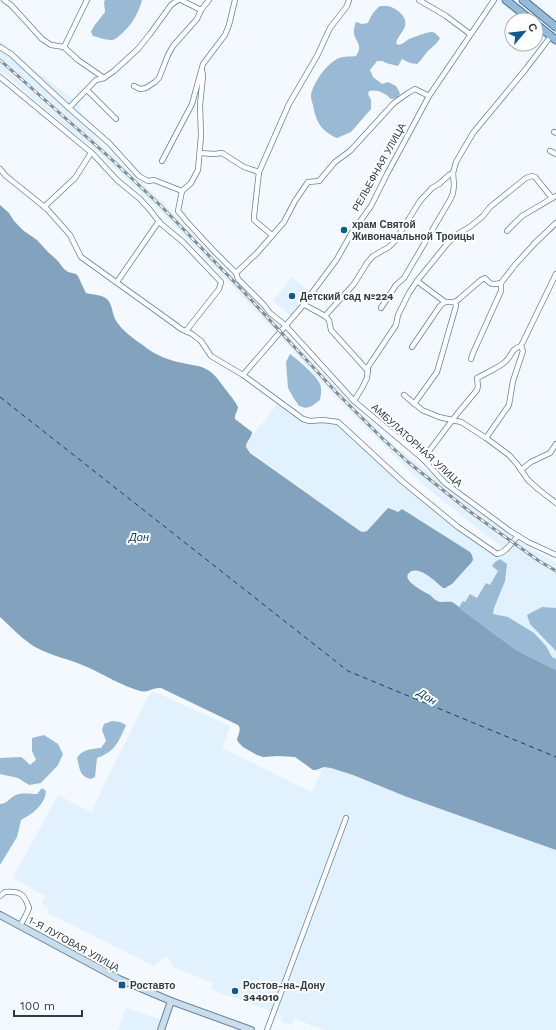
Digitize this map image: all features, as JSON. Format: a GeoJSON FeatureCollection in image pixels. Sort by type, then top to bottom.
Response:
{"type":"FeatureCollection","features":[{"type":"Feature","properties":{"kind":"main road"},"geometry":{"type":"LineString","coordinates":[[506,0],[521,12]]}},
{"type":"Feature","properties":{"kind":"main road"},"geometry":{"type":"LineString","coordinates":[[523,0],[556,26]]}},
{"type":"Feature","properties":{"kind":"main road"},"geometry":{"type":"LineString","coordinates":[[544,30],[554,38]]}},
{"type":"Feature","properties":{"kind":"main road","name":"1-Я ЛУГОВАЯ УЛИЦА"},"geometry":{"type":"LineString","coordinates":[[0,915],[119,979],[171,1001],[251,1030]]}},
{"type":"Feature","properties":{"kind":"main road"},"geometry":{"type":"LineString","coordinates":[[161,1030],[171,1001]]}},
{"type":"Feature","properties":{"kind":"street"},"geometry":{"type":"LineString","coordinates":[[4,0],[11,5],[42,39],[51,45],[64,47],[78,60],[104,78]]}},
{"type":"Feature","properties":{"kind":"street"},"geometry":{"type":"LineString","coordinates":[[64,47],[87,0]]}},
{"type":"Feature","properties":{"kind":"street"},"geometry":{"type":"LineString","coordinates":[[69,108],[96,80],[104,78],[114,71],[138,49],[171,5],[178,0]]}},
{"type":"Feature","properties":{"kind":"street"},"geometry":{"type":"LineString","coordinates":[[181,0],[201,10]]}},
{"type":"Feature","properties":{"kind":"street"},"geometry":{"type":"LineString","coordinates":[[134,86],[140,89],[146,88],[159,78],[173,46],[197,19],[201,10],[209,0]]}},
{"type":"Feature","properties":{"kind":"street"},"geometry":{"type":"LineString","coordinates":[[162,161],[192,104],[203,64],[225,35],[230,25],[235,0]]}},
{"type":"Feature","properties":{"kind":"street"},"geometry":{"type":"LineString","coordinates":[[272,235],[254,220],[259,172],[289,104],[306,76],[330,28],[347,6],[349,0]]}},
{"type":"Feature","properties":{"kind":"street"},"geometry":{"type":"LineString","coordinates":[[418,0],[446,16],[470,34]]}},
{"type":"Feature","properties":{"kind":"street","name":"РЕЛЬЕФНАЯ УЛИЦА"},"geometry":{"type":"LineString","coordinates":[[243,375],[303,304],[337,259],[351,234],[371,206],[393,161],[429,96],[494,0]]}},
{"type":"Feature","properties":{"kind":"street"},"geometry":{"type":"LineString","coordinates":[[381,308],[396,285],[404,278],[450,200],[453,193],[453,173],[456,162],[473,133],[554,38]]}},
{"type":"Feature","properties":{"kind":"street"},"geometry":{"type":"LineString","coordinates":[[0,47],[10,54],[109,143],[139,176],[148,181],[154,180],[182,192],[191,182],[198,170],[201,136],[200,105],[203,76],[201,69]]}},
{"type":"Feature","properties":{"kind":"street"},"geometry":{"type":"LineString","coordinates":[[0,77],[92,153],[117,180],[140,199],[159,222],[183,242],[221,282],[219,289],[186,331]]}},
{"type":"Feature","properties":{"kind":"street"},"geometry":{"type":"LineString","coordinates":[[236,273],[257,253],[284,222],[295,200],[308,182],[319,181],[335,162],[350,151],[394,103],[415,89],[429,96]]}},
{"type":"Feature","properties":{"kind":"street"},"geometry":{"type":"LineString","coordinates":[[87,90],[116,119]]}},
{"type":"Feature","properties":{"kind":"street"},"geometry":{"type":"LineString","coordinates":[[200,153],[214,154],[222,152],[244,167],[259,172]]}},
{"type":"Feature","properties":{"kind":"street"},"geometry":{"type":"LineString","coordinates":[[550,152],[556,154]]}},
{"type":"Feature","properties":{"kind":"street"},"geometry":{"type":"LineString","coordinates":[[44,207],[75,178],[92,153]]}},
{"type":"Feature","properties":{"kind":"street"},"geometry":{"type":"LineString","coordinates":[[0,169],[6,176],[44,207],[70,235],[81,257],[173,323],[192,334],[201,341],[211,356],[243,375],[302,419],[310,421],[323,420],[338,422],[403,482],[458,527],[497,554],[501,554],[505,551],[518,536]]}},
{"type":"Feature","properties":{"kind":"street"},"geometry":{"type":"LineString","coordinates":[[326,316],[354,284],[373,256],[389,247],[395,241],[420,201],[432,188],[453,173]]}},
{"type":"Feature","properties":{"kind":"street"},"geometry":{"type":"LineString","coordinates":[[354,401],[367,378],[368,366],[396,325],[398,315],[417,281],[456,235],[471,226],[526,178],[532,176],[535,177],[554,197],[522,216],[507,231]]}},
{"type":"Feature","properties":{"kind":"street","name":"АМБУЛАТОРНАЯ УЛИЦА"},"geometry":{"type":"LineString","coordinates":[[182,192],[178,211],[236,273],[238,279],[270,313],[285,325],[354,401],[423,460],[445,483],[518,536],[556,555]]}},
{"type":"Feature","properties":{"kind":"street"},"geometry":{"type":"LineString","coordinates":[[117,282],[159,222]]}},
{"type":"Feature","properties":{"kind":"street"},"geometry":{"type":"LineString","coordinates":[[417,281],[445,302],[455,302],[485,278],[494,285],[501,283],[534,244],[556,223]]}},
{"type":"Feature","properties":{"kind":"street"},"geometry":{"type":"LineString","coordinates":[[486,438],[509,405],[513,381],[523,350],[521,346],[556,274]]}},
{"type":"Feature","properties":{"kind":"street"},"geometry":{"type":"LineString","coordinates":[[471,359],[501,291],[501,283]]}},
{"type":"Feature","properties":{"kind":"street"},"geometry":{"type":"LineString","coordinates":[[412,347],[440,306],[445,302]]}},
{"type":"Feature","properties":{"kind":"street"},"geometry":{"type":"LineString","coordinates":[[414,404],[437,372],[456,306],[455,302]]}},
{"type":"Feature","properties":{"kind":"street"},"geometry":{"type":"LineString","coordinates":[[303,304],[326,316],[329,320],[331,330],[368,371]]}},
{"type":"Feature","properties":{"kind":"street"},"geometry":{"type":"LineString","coordinates":[[423,460],[477,390],[477,378],[506,361],[512,351],[521,346]]}},
{"type":"Feature","properties":{"kind":"street"},"geometry":{"type":"LineString","coordinates":[[404,395],[422,410],[439,417],[461,422],[486,438],[509,455],[528,480],[556,503]]}},
{"type":"Feature","properties":{"kind":"street"},"geometry":{"type":"LineString","coordinates":[[521,470],[531,462],[550,453],[556,444]]}},
{"type":"Feature","properties":{"kind":"street"},"geometry":{"type":"LineString","coordinates":[[267,1030],[346,818]]}},
{"type":"Feature","properties":{"kind":"street"},"geometry":{"type":"LineString","coordinates":[[0,896],[5,892],[15,892],[25,897],[29,908],[20,926]]}},
{"type":"Feature","properties":{"kind":"shaded area"},"geometry":{"type":"Polygon","coordinates":[[[105,0],[142,0],[136,15],[130,24],[118,37],[112,40],[106,40],[93,36],[91,32],[105,12],[105,0]]]}},
{"type":"Feature","properties":{"kind":"shaded area"},"geometry":{"type":"Polygon","coordinates":[[[380,6],[394,8],[405,19],[405,26],[396,43],[398,45],[409,39],[430,32],[436,34],[440,38],[417,64],[410,63],[402,59],[398,66],[383,61],[377,61],[370,70],[373,77],[382,84],[388,82],[396,86],[400,93],[398,98],[391,99],[381,92],[369,91],[368,94],[371,100],[371,109],[351,132],[337,138],[323,129],[320,125],[311,99],[311,93],[320,76],[331,63],[340,58],[356,56],[359,47],[354,35],[354,27],[356,22],[362,24],[368,23],[373,13],[380,6]]]}},
{"type":"Feature","properties":{"kind":"shaded area"},"geometry":{"type":"Polygon","coordinates":[[[0,41],[39,74],[81,106],[78,109],[93,125],[95,138],[162,202],[352,404],[397,448],[526,545],[556,563],[556,670],[532,658],[455,604],[451,602],[437,601],[414,585],[407,577],[409,572],[413,570],[424,573],[470,552],[402,509],[398,512],[388,508],[367,531],[360,531],[245,447],[279,402],[303,419],[338,422],[403,482],[497,554],[505,550],[426,487],[342,404],[228,281],[164,215],[98,152],[69,130],[9,77],[0,72],[0,41]]]}},
{"type":"Feature","properties":{"kind":"shaded area","name":"Детский сад №224"},"geometry":{"type":"Polygon","coordinates":[[[292,277],[310,292],[291,316],[273,301],[292,277]]]}},
{"type":"Feature","properties":{"kind":"shaded area"},"geometry":{"type":"Polygon","coordinates":[[[290,354],[311,373],[320,384],[320,400],[312,406],[306,408],[299,406],[288,388],[286,362],[290,354]]]}},
{"type":"Feature","properties":{"kind":"shaded area"},"geometry":{"type":"Polygon","coordinates":[[[500,559],[507,564],[505,581],[493,614],[508,617],[534,633],[546,646],[552,657],[556,659],[556,670],[516,650],[459,607],[463,601],[465,602],[470,594],[477,598],[486,583],[490,585],[498,571],[492,566],[500,559]]]}},
{"type":"Feature","properties":{"kind":"shaded area"},"geometry":{"type":"Polygon","coordinates":[[[542,607],[556,608],[556,651],[530,624],[527,615],[542,607]]]}},
{"type":"Feature","properties":{"kind":"shaded area"},"geometry":{"type":"Polygon","coordinates":[[[153,691],[230,726],[222,748],[311,792],[324,767],[327,767],[353,775],[407,797],[556,850],[556,1030],[324,1030],[295,1019],[292,1025],[280,1021],[282,1015],[210,989],[213,983],[175,968],[166,956],[154,966],[48,913],[49,907],[42,903],[45,896],[13,878],[58,795],[91,812],[148,697],[153,691]]]}},
{"type":"Feature","properties":{"kind":"shaded area"},"geometry":{"type":"Polygon","coordinates":[[[112,721],[120,722],[126,725],[116,745],[108,753],[97,758],[95,777],[91,779],[87,778],[81,772],[77,758],[84,751],[101,748],[106,741],[102,730],[104,724],[112,721]]]}},
{"type":"Feature","properties":{"kind":"shaded area"},"geometry":{"type":"Polygon","coordinates":[[[44,735],[58,744],[63,754],[58,765],[41,783],[29,785],[18,778],[0,774],[0,758],[21,757],[30,765],[36,760],[32,751],[32,738],[44,735]]]}},
{"type":"Feature","properties":{"kind":"shaded area"},"geometry":{"type":"Polygon","coordinates":[[[42,788],[46,791],[41,805],[21,820],[17,837],[0,865],[0,804],[19,794],[37,794],[42,788]]]}},
{"type":"Feature","properties":{"kind":"shaded area"},"geometry":{"type":"Polygon","coordinates":[[[126,1008],[160,1019],[156,1030],[118,1030],[126,1008]]]}},
{"type":"Feature","properties":{"kind":"water","name":"Дон"},"geometry":{"type":"Polygon","coordinates":[[[0,205],[24,231],[37,240],[57,260],[64,269],[78,276],[86,293],[100,295],[107,299],[110,303],[115,319],[124,331],[148,349],[163,357],[202,367],[214,375],[238,407],[235,419],[252,432],[246,447],[250,453],[360,531],[367,531],[388,508],[398,512],[402,509],[470,552],[473,560],[471,563],[452,584],[445,588],[422,572],[413,571],[407,576],[414,586],[430,595],[437,601],[452,602],[516,650],[556,670],[556,850],[407,797],[353,775],[331,768],[324,767],[313,770],[295,757],[263,757],[257,755],[243,747],[237,740],[240,730],[238,725],[161,688],[146,691],[133,689],[81,664],[41,650],[17,633],[0,617],[0,205]]]}},
{"type":"Feature","properties":{"kind":"ferry route"},"geometry":{"type":"LineString","coordinates":[[0,397],[348,671],[556,757]]}},
{"type":"Feature","properties":{"kind":"railway"},"geometry":{"type":"LineString","coordinates":[[0,60],[108,156],[162,207],[243,291],[336,392],[408,462],[469,511],[539,561],[556,571]]}},
{"type":"Feature","properties":{"kind":"place","name":"храм Святой Живоначальной Троицы"},"geometry":{"type":"Point","coordinates":[344,230]}},
{"type":"Feature","properties":{"kind":"place","name":"Детский сад №224"},"geometry":{"type":"Point","coordinates":[292,296]}},
{"type":"Feature","properties":{"kind":"place","name":"Роставто"},"geometry":{"type":"Point","coordinates":[122,985]}},
{"type":"Feature","properties":{"kind":"place","name":"Ростов-на-Дону 344010"},"geometry":{"type":"Point","coordinates":[235,991]}}]}
